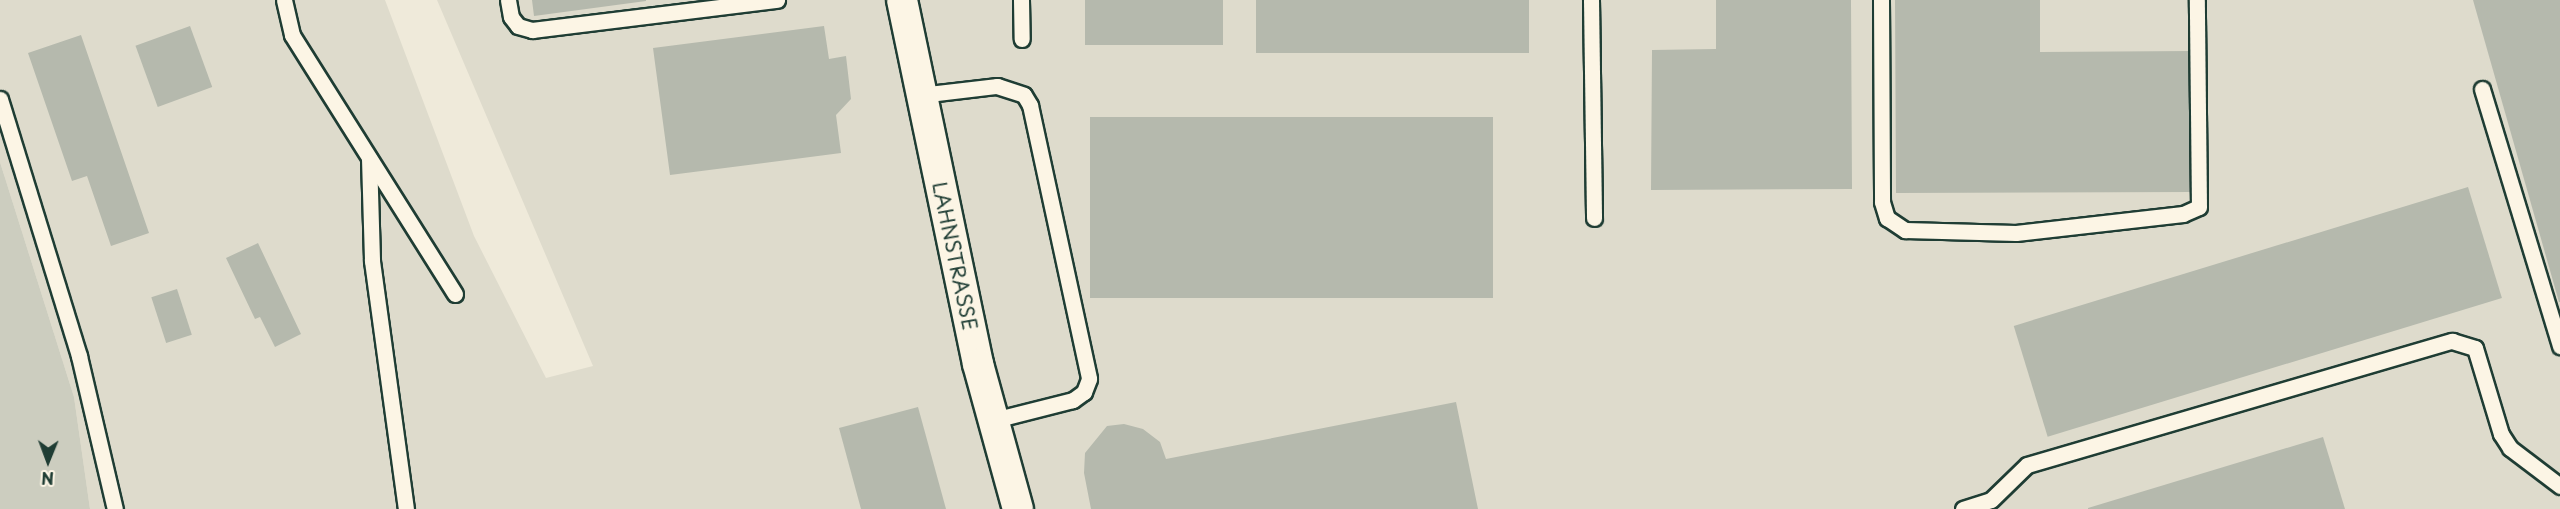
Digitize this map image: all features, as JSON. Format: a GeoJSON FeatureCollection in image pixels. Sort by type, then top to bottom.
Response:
{"type":"FeatureCollection","features":[{"type":"Feature","properties":{"kind":"street","name":"LAHNSTRASSE"},"geometry":{"type":"LineString","coordinates":[[902,0],[920,95],[994,420],[1018,509]]}},
{"type":"Feature","properties":{"kind":"lane"},"geometry":{"type":"LineString","coordinates":[[284,0],[292,35],[455,294]]}},
{"type":"Feature","properties":{"kind":"lane"},"geometry":{"type":"LineString","coordinates":[[508,0],[511,17],[518,26],[532,30],[777,0]]}},
{"type":"Feature","properties":{"kind":"lane"},"geometry":{"type":"LineString","coordinates":[[1021,0],[1022,39]]}},
{"type":"Feature","properties":{"kind":"lane"},"geometry":{"type":"LineString","coordinates":[[1591,0],[1594,218]]}},
{"type":"Feature","properties":{"kind":"lane"},"geometry":{"type":"LineString","coordinates":[[1881,0],[1882,202],[1887,218],[1905,230],[2016,233],[2183,214],[2199,207],[2197,0]]}},
{"type":"Feature","properties":{"kind":"lane"},"geometry":{"type":"LineString","coordinates":[[920,95],[997,86],[1024,95],[1030,105],[1089,379],[1084,392],[1073,400],[994,420]]}},
{"type":"Feature","properties":{"kind":"lane"},"geometry":{"type":"LineString","coordinates":[[2482,89],[2560,346]]}},
{"type":"Feature","properties":{"kind":"lane"},"geometry":{"type":"LineString","coordinates":[[0,99],[80,356],[115,509]]}},
{"type":"Feature","properties":{"kind":"lane"},"geometry":{"type":"LineString","coordinates":[[369,158],[372,261],[406,509]]}},
{"type":"Feature","properties":{"kind":"lane"},"geometry":{"type":"LineString","coordinates":[[1963,509],[1991,500],[2027,465],[2452,340],[2475,348],[2501,434],[2510,448],[2560,486]]}},
{"type":"Feature","properties":{"kind":"shaded area"},"geometry":{"type":"Polygon","coordinates":[[[0,0],[385,0],[474,236],[546,378],[593,366],[437,0],[2560,0],[2560,509],[90,509],[74,397],[0,162],[0,0]]]}},
{"type":"Feature","properties":{"kind":"shaded area"},"geometry":{"type":"Polygon","coordinates":[[[0,162],[74,397],[90,509],[0,509],[0,162]]]}},
{"type":"Feature","properties":{"kind":"building"},"geometry":{"type":"Polygon","coordinates":[[[532,0],[646,0],[646,1],[534,16],[532,0]]]}},
{"type":"Feature","properties":{"kind":"building"},"geometry":{"type":"Polygon","coordinates":[[[1085,0],[1223,0],[1223,45],[1085,45],[1085,0]]]}},
{"type":"Feature","properties":{"kind":"building"},"geometry":{"type":"Polygon","coordinates":[[[1256,0],[1529,0],[1529,53],[1256,53],[1256,0]]]}},
{"type":"Feature","properties":{"kind":"building"},"geometry":{"type":"Polygon","coordinates":[[[1716,0],[1851,0],[1852,189],[1651,190],[1652,50],[1716,49],[1716,0]]]}},
{"type":"Feature","properties":{"kind":"building"},"geometry":{"type":"Polygon","coordinates":[[[1895,0],[2040,0],[2040,52],[2192,51],[2192,192],[1896,193],[1895,0]]]}},
{"type":"Feature","properties":{"kind":"building"},"geometry":{"type":"Polygon","coordinates":[[[2473,0],[2560,0],[2560,302],[2559,302],[2473,0]]]}},
{"type":"Feature","properties":{"kind":"building"},"geometry":{"type":"Polygon","coordinates":[[[190,26],[212,87],[158,107],[135,46],[190,26]]]}},
{"type":"Feature","properties":{"kind":"building"},"geometry":{"type":"Polygon","coordinates":[[[824,26],[829,59],[846,56],[851,99],[836,115],[841,153],[670,175],[653,48],[824,26]]]}},
{"type":"Feature","properties":{"kind":"building"},"geometry":{"type":"Polygon","coordinates":[[[81,35],[149,233],[111,246],[87,176],[72,181],[28,53],[81,35]]]}},
{"type":"Feature","properties":{"kind":"building"},"geometry":{"type":"Polygon","coordinates":[[[1090,117],[1493,117],[1493,298],[1090,298],[1090,117]]]}},
{"type":"Feature","properties":{"kind":"building"},"geometry":{"type":"Polygon","coordinates":[[[2468,187],[2502,298],[2048,437],[2014,326],[2468,187]]]}},
{"type":"Feature","properties":{"kind":"building"},"geometry":{"type":"Polygon","coordinates":[[[258,243],[301,334],[275,347],[260,317],[255,319],[226,258],[258,243]]]}},
{"type":"Feature","properties":{"kind":"building"},"geometry":{"type":"Polygon","coordinates":[[[177,289],[192,335],[166,343],[151,297],[177,289]]]}},
{"type":"Feature","properties":{"kind":"building"},"geometry":{"type":"Polygon","coordinates":[[[1456,402],[1478,509],[1091,509],[1084,473],[1085,453],[1107,426],[1124,424],[1143,429],[1160,442],[1166,459],[1456,402]]]}},
{"type":"Feature","properties":{"kind":"building"},"geometry":{"type":"Polygon","coordinates":[[[918,407],[946,509],[861,509],[839,428],[918,407]]]}},
{"type":"Feature","properties":{"kind":"building"},"geometry":{"type":"Polygon","coordinates":[[[2323,437],[2345,509],[2088,509],[2088,508],[2323,437]]]}}]}
